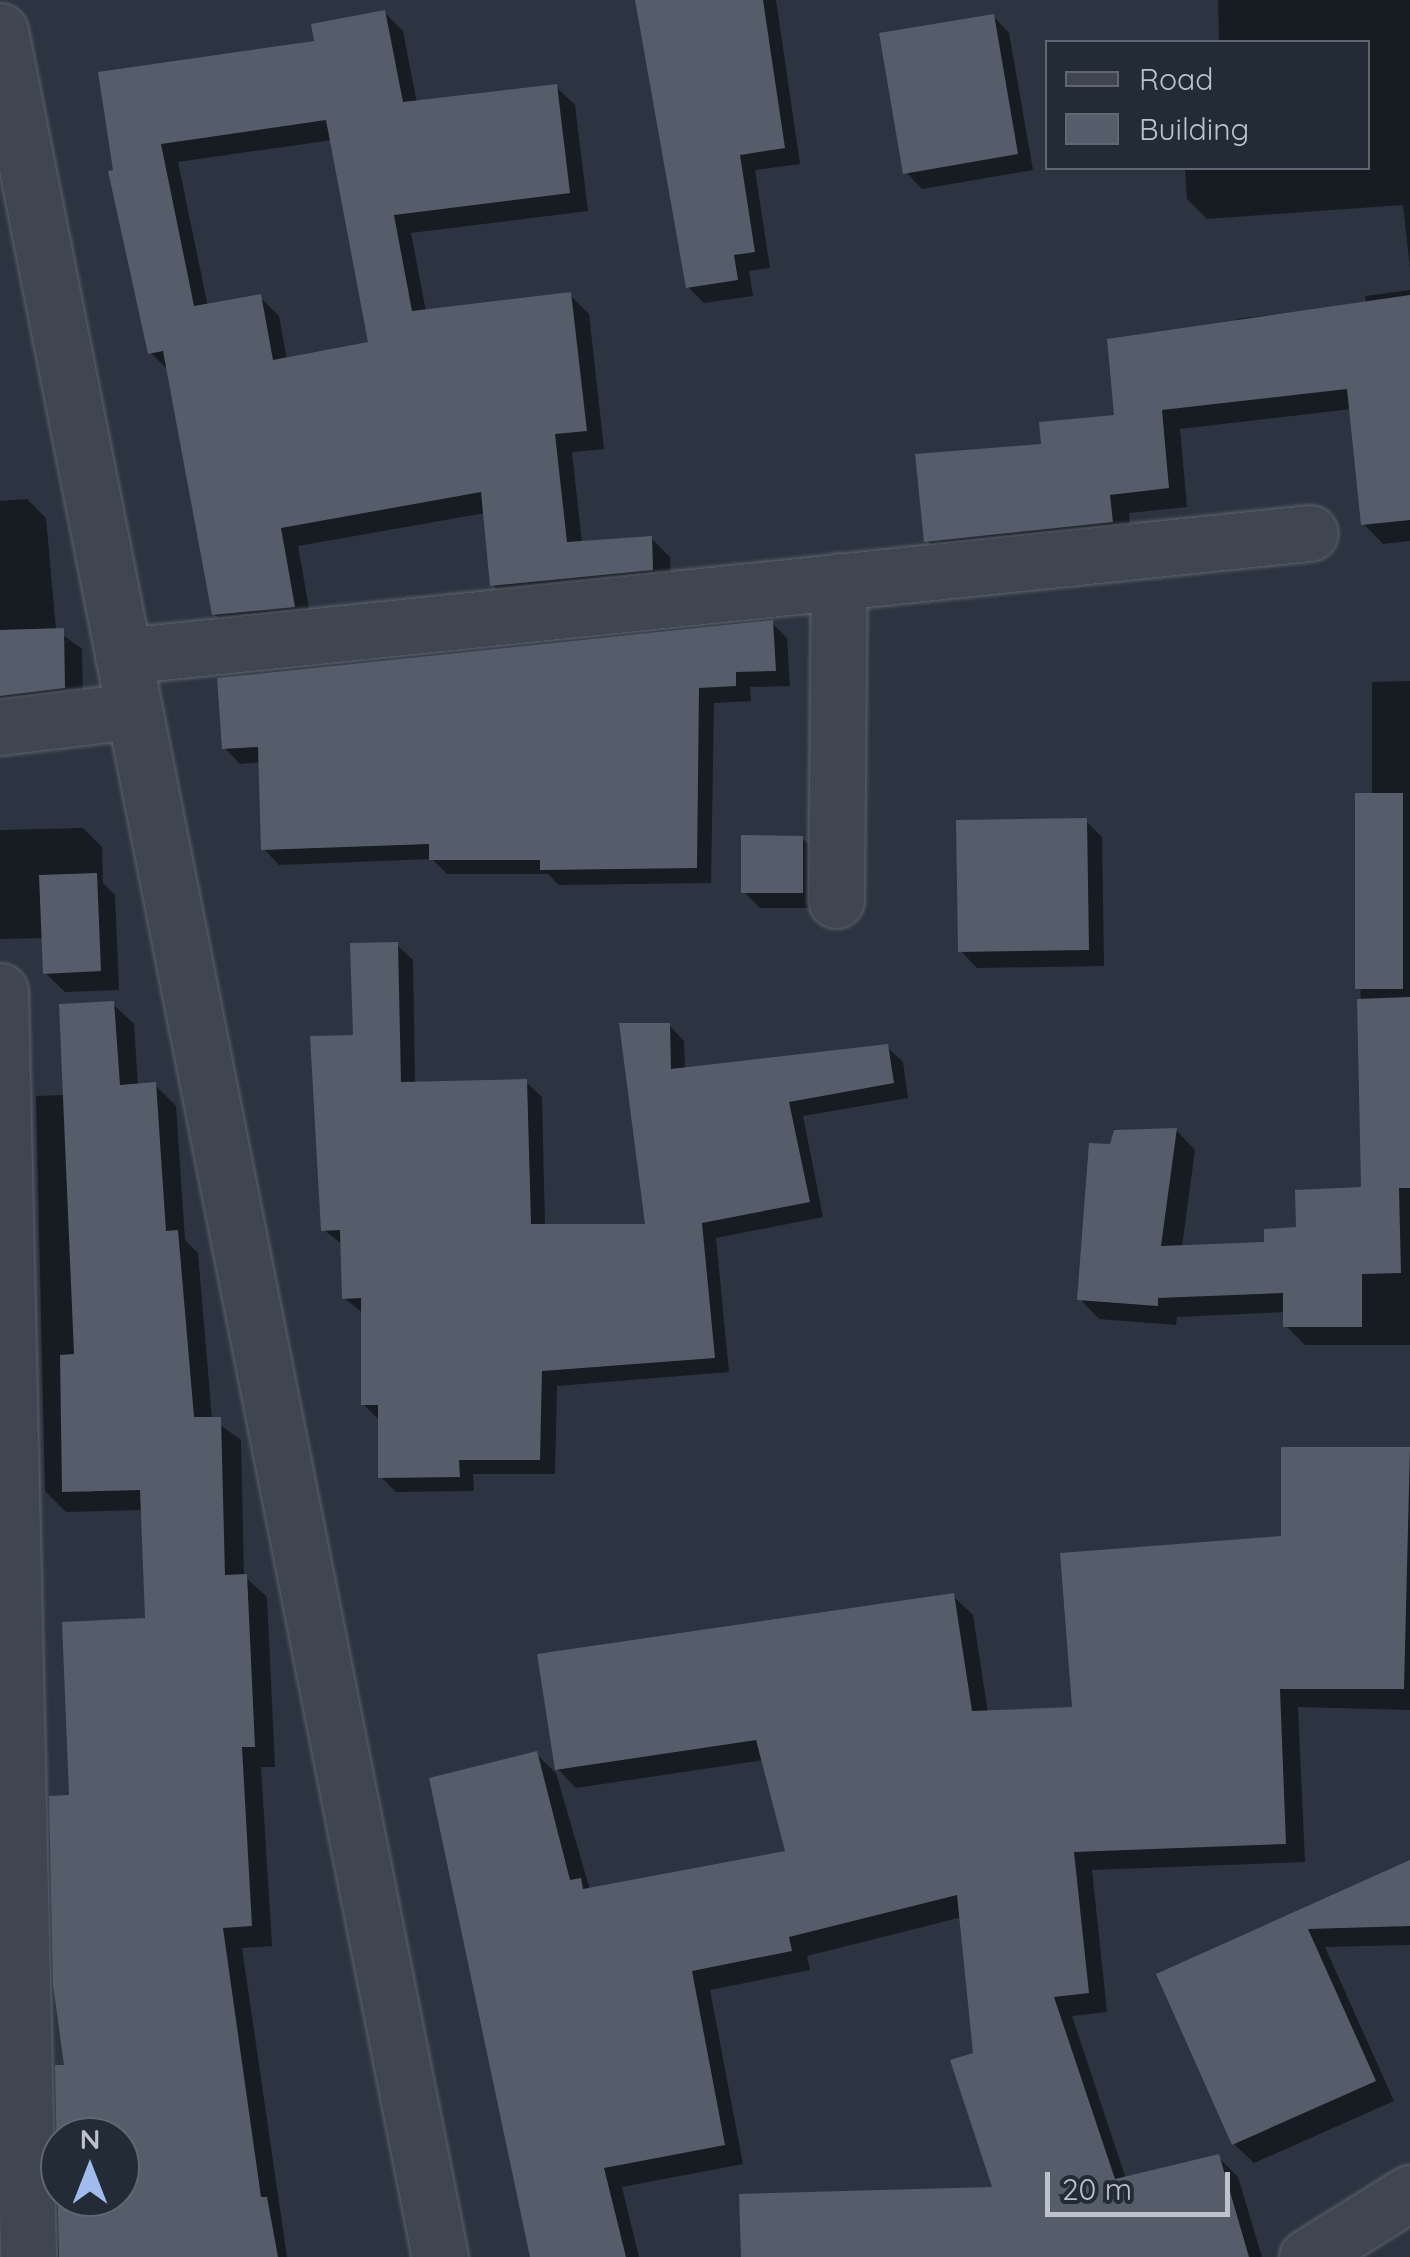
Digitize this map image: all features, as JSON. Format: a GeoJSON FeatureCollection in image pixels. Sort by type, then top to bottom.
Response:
{"type":"FeatureCollection","features":[{"type":"Feature","properties":{"kind":"street"},"geometry":{"type":"LineString","coordinates":[[0,31],[440,2257]]}},
{"type":"Feature","properties":{"kind":"street"},"geometry":{"type":"LineString","coordinates":[[122,656],[1310,533]]}},
{"type":"Feature","properties":{"kind":"street"},"geometry":{"type":"LineString","coordinates":[[836,900],[840,581]]}},
{"type":"Feature","properties":{"kind":"street"},"geometry":{"type":"LineString","coordinates":[[0,727],[133,711]]}},
{"type":"Feature","properties":{"kind":"street"},"geometry":{"type":"LineString","coordinates":[[0,990],[11,1927],[28,2257]]}},
{"type":"Feature","properties":{"kind":"street"},"geometry":{"type":"LineString","coordinates":[[1307,2257],[1410,2192]]}},
{"type":"Feature","properties":{"kind":"building"},"geometry":{"type":"Polygon","coordinates":[[[635,0],[763,0],[785,148],[740,155],[755,252],[734,255],[738,280],[686,288],[635,0]]]}},
{"type":"Feature","properties":{"kind":"building"},"geometry":{"type":"Polygon","coordinates":[[[385,10],[403,102],[557,84],[570,193],[394,215],[412,311],[571,292],[587,431],[555,434],[567,542],[652,536],[653,570],[490,586],[481,492],[281,528],[295,607],[212,615],[163,351],[148,354],[108,171],[113,170],[98,72],[314,41],[311,24],[385,10]],[[326,120],[161,144],[194,306],[261,294],[273,360],[368,342],[326,120]]]}},
{"type":"Feature","properties":{"kind":"building"},"geometry":{"type":"Polygon","coordinates":[[[994,14],[1018,154],[903,174],[879,33],[994,14]]]}},
{"type":"Feature","properties":{"kind":"building"},"geometry":{"type":"Polygon","coordinates":[[[1410,295],[1410,520],[1361,525],[1347,389],[1162,410],[1169,488],[1110,495],[1113,522],[924,542],[915,454],[1041,444],[1039,422],[1114,415],[1107,339],[1410,295]]]}},
{"type":"Feature","properties":{"kind":"building"},"geometry":{"type":"Polygon","coordinates":[[[773,620],[776,671],[736,672],[736,686],[699,688],[697,868],[540,870],[540,860],[429,860],[429,844],[261,850],[258,747],[222,749],[217,678],[773,620]]]}},
{"type":"Feature","properties":{"kind":"building"},"geometry":{"type":"Polygon","coordinates":[[[64,628],[65,688],[0,696],[0,630],[64,628]]]}},
{"type":"Feature","properties":{"kind":"building"},"geometry":{"type":"Polygon","coordinates":[[[1355,793],[1403,793],[1403,989],[1355,989],[1355,793]]]}},
{"type":"Feature","properties":{"kind":"building"},"geometry":{"type":"Polygon","coordinates":[[[1087,818],[1089,950],[958,952],[956,820],[1087,818]]]}},
{"type":"Feature","properties":{"kind":"building"},"geometry":{"type":"Polygon","coordinates":[[[741,835],[803,836],[803,893],[741,893],[741,835]]]}},
{"type":"Feature","properties":{"kind":"building"},"geometry":{"type":"Polygon","coordinates":[[[97,873],[101,971],[43,974],[39,875],[97,873]]]}},
{"type":"Feature","properties":{"kind":"building"},"geometry":{"type":"Polygon","coordinates":[[[398,942],[401,1082],[527,1079],[531,1224],[645,1224],[619,1023],[670,1023],[671,1069],[888,1044],[894,1083],[789,1102],[810,1202],[702,1223],[715,1358],[542,1371],[540,1460],[459,1460],[460,1477],[378,1478],[378,1405],[361,1405],[361,1298],[342,1299],[340,1230],[321,1231],[310,1036],[353,1035],[350,943],[398,942]]]}},
{"type":"Feature","properties":{"kind":"building"},"geometry":{"type":"Polygon","coordinates":[[[1410,997],[1410,1188],[1399,1188],[1401,1273],[1362,1274],[1362,1327],[1283,1327],[1283,1293],[1158,1298],[1158,1306],[1077,1300],[1089,1143],[1110,1144],[1114,1130],[1177,1128],[1161,1246],[1264,1242],[1264,1229],[1296,1227],[1295,1190],[1361,1187],[1357,999],[1410,997]]]}},
{"type":"Feature","properties":{"kind":"building"},"geometry":{"type":"Polygon","coordinates":[[[114,1001],[120,1085],[156,1082],[166,1231],[178,1230],[194,1417],[221,1417],[225,1575],[247,1574],[255,1747],[242,1747],[252,1926],[223,1928],[261,2197],[267,2197],[278,2257],[59,2257],[58,2217],[140,2217],[140,2117],[56,2117],[55,2065],[64,2065],[53,1985],[49,1796],[69,1795],[62,1622],[145,1618],[140,1490],[62,1492],[60,1355],[74,1354],[59,1004],[114,1001]]]}},
{"type":"Feature","properties":{"kind":"building"},"geometry":{"type":"Polygon","coordinates":[[[1281,1447],[1410,1447],[1404,1689],[1280,1689],[1286,1844],[1074,1852],[1089,1993],[1054,1997],[1115,2179],[1219,2154],[1249,2257],[741,2257],[739,2194],[992,2187],[950,2060],[973,2053],[957,1895],[789,1937],[792,1951],[692,1971],[725,2145],[604,2168],[626,2257],[530,2257],[429,1778],[537,1751],[570,1880],[581,1878],[583,1889],[785,1851],[756,1740],[555,1770],[537,1654],[954,1593],[972,1711],[1072,1707],[1060,1553],[1281,1536],[1281,1447]]]}},
{"type":"Feature","properties":{"kind":"building"},"geometry":{"type":"Polygon","coordinates":[[[1410,1860],[1410,1926],[1308,1929],[1376,2081],[1232,2145],[1156,1974],[1410,1860]]]}}]}
